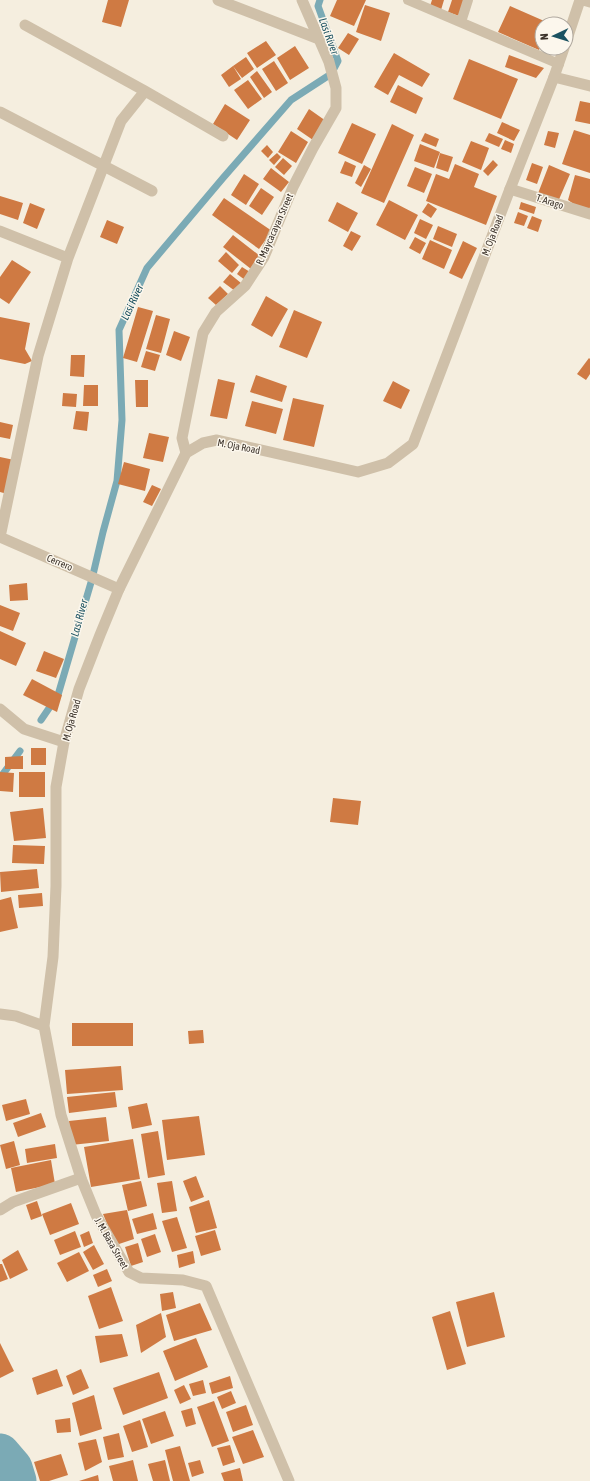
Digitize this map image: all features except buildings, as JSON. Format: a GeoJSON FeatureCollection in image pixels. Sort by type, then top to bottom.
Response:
{"type":"FeatureCollection","features":[{"type":"Feature","properties":{"kind":"street"},"geometry":{"type":"LineString","coordinates":[[218,0],[319,39]]}},
{"type":"Feature","properties":{"kind":"street","name":"R. Maycacayan Street"},"geometry":{"type":"LineString","coordinates":[[186,452],[182,438],[203,333],[216,312],[245,286],[264,257],[293,187],[312,148],[336,108],[336,88],[329,62],[302,0]]}},
{"type":"Feature","properties":{"kind":"street"},"geometry":{"type":"LineString","coordinates":[[574,18],[580,0]]}},
{"type":"Feature","properties":{"kind":"street"},"geometry":{"type":"LineString","coordinates":[[583,0],[590,2]]}},
{"type":"Feature","properties":{"kind":"street"},"geometry":{"type":"LineString","coordinates":[[25,25],[223,136]]}},
{"type":"Feature","properties":{"kind":"street","name":"M. Oja Road"},"geometry":{"type":"LineString","coordinates":[[44,1026],[55,918],[56,787],[64,742],[80,690],[119,589],[186,452],[203,443],[217,440],[358,472],[388,463],[413,444],[562,56]]}},
{"type":"Feature","properties":{"kind":"street"},"geometry":{"type":"LineString","coordinates":[[554,77],[590,86]]}},
{"type":"Feature","properties":{"kind":"street"},"geometry":{"type":"LineString","coordinates":[[0,537],[38,356],[68,258],[121,121],[145,91]]}},
{"type":"Feature","properties":{"kind":"street"},"geometry":{"type":"LineString","coordinates":[[0,112],[152,191]]}},
{"type":"Feature","properties":{"kind":"street","name":"T. Arago"},"geometry":{"type":"LineString","coordinates":[[510,188],[590,214]]}},
{"type":"Feature","properties":{"kind":"street"},"geometry":{"type":"LineString","coordinates":[[0,231],[68,258]]}},
{"type":"Feature","properties":{"kind":"street","name":"Cerrero"},"geometry":{"type":"LineString","coordinates":[[0,537],[119,589]]}},
{"type":"Feature","properties":{"kind":"street"},"geometry":{"type":"LineString","coordinates":[[0,709],[24,729],[64,742]]}},
{"type":"Feature","properties":{"kind":"street"},"geometry":{"type":"LineString","coordinates":[[0,1014],[16,1016],[44,1026]]}},
{"type":"Feature","properties":{"kind":"street","name":"J. M. Basa Street"},"geometry":{"type":"LineString","coordinates":[[44,1026],[61,1115],[81,1178],[96,1215],[129,1272],[141,1278],[183,1280],[206,1286],[289,1481]]}},
{"type":"Feature","properties":{"kind":"street"},"geometry":{"type":"LineString","coordinates":[[0,1210],[13,1202],[81,1178]]}},
{"type":"Feature","properties":{"kind":"lane"},"geometry":{"type":"LineString","coordinates":[[408,0],[559,64]]}},
{"type":"Feature","properties":{"kind":"lane"},"geometry":{"type":"LineString","coordinates":[[461,22],[468,0]]}},
{"type":"Feature","properties":{"kind":"waterway","name":"Lasi River"},"geometry":{"type":"LineString","coordinates":[[41,720],[58,695],[92,579],[117,481],[122,420],[119,330],[147,268],[291,100],[331,74],[338,61],[318,6],[320,0]]}},
{"type":"Feature","properties":{"kind":"waterway","name":"Lasi River"},"geometry":{"type":"LineString","coordinates":[[0,778],[20,751]]}},
{"type":"Feature","properties":{"kind":"waterway","name":"Lasi River"},"geometry":{"type":"LineString","coordinates":[[0,1454],[12,1468],[16,1481]]}}]}
